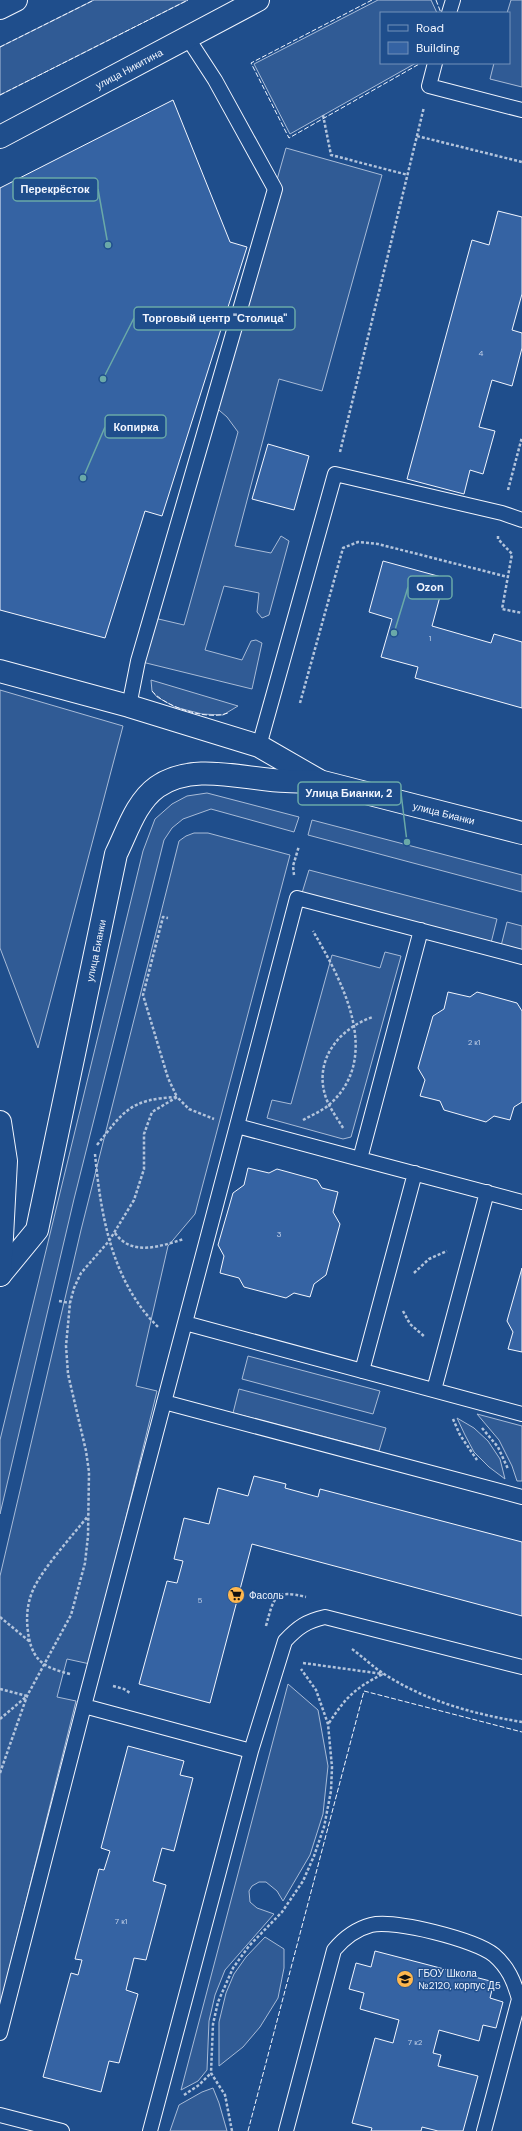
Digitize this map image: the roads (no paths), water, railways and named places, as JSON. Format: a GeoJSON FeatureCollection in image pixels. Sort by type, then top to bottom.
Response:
{"type":"FeatureCollection","features":[{"type":"Feature","properties":{"kind":"street"},"geometry":{"type":"LineString","coordinates":[[0,8],[16,0]]}},
{"type":"Feature","properties":{"kind":"street","name":"улица Никитина"},"geometry":{"type":"LineString","coordinates":[[0,137],[258,0]]}},
{"type":"Feature","properties":{"kind":"street","name":"улица Бианки"},"geometry":{"type":"LineString","coordinates":[[0,670],[129,706],[259,746],[319,781]]}},
{"type":"Feature","properties":{"kind":"street","name":"улица Бианки"},"geometry":{"type":"LineString","coordinates":[[0,1275],[38,1230],[116,854],[138,808],[157,787],[182,775],[233,775],[285,781],[319,781],[522,833]]}},
{"type":"Feature","properties":{"kind":"street"},"geometry":{"type":"LineString","coordinates":[[0,1122],[6,1161],[0,1275]]}},
{"type":"Feature","properties":{"kind":"lane"},"geometry":{"type":"LineString","coordinates":[[449,12],[453,0]]}},
{"type":"Feature","properties":{"kind":"lane"},"geometry":{"type":"LineString","coordinates":[[129,706],[138,661],[275,189],[215,80],[188,37]]}},
{"type":"Feature","properties":{"kind":"lane"},"geometry":{"type":"LineString","coordinates":[[435,64],[429,86],[522,110]]}},
{"type":"Feature","properties":{"kind":"lane"},"geometry":{"type":"LineString","coordinates":[[259,746],[335,474],[502,513],[522,520]]}},
{"type":"Feature","properties":{"kind":"lane"},"geometry":{"type":"LineString","coordinates":[[0,2033],[84,1706],[297,900],[421,930],[522,957]]}},
{"type":"Feature","properties":{"kind":"lane"},"geometry":{"type":"LineString","coordinates":[[360,1159],[421,930]]}},
{"type":"Feature","properties":{"kind":"lane"},"geometry":{"type":"LineString","coordinates":[[237,1126],[522,1202]]}},
{"type":"Feature","properties":{"kind":"lane"},"geometry":{"type":"LineString","coordinates":[[362,1371],[415,1174]]}},
{"type":"Feature","properties":{"kind":"lane"},"geometry":{"type":"LineString","coordinates":[[441,1392],[446,1347],[487,1192]]}},
{"type":"Feature","properties":{"kind":"lane"},"geometry":{"type":"LineString","coordinates":[[185,1323],[522,1414]]}},
{"type":"Feature","properties":{"kind":"lane"},"geometry":{"type":"LineString","coordinates":[[164,1402],[518,1496]]}},
{"type":"Feature","properties":{"kind":"lane"},"geometry":{"type":"LineString","coordinates":[[150,2131],[251,1751],[280,1653],[285,1641],[298,1627],[310,1620],[325,1617],[335,1618],[522,1667]]}},
{"type":"Feature","properties":{"kind":"lane"},"geometry":{"type":"LineString","coordinates":[[84,1706],[251,1751]]}},
{"type":"Feature","properties":{"kind":"lane"},"geometry":{"type":"LineString","coordinates":[[286,2131],[334,1950],[355,1931],[372,1924],[401,1924],[475,1944],[493,1954],[505,1966],[514,1981],[519,1999],[484,2131]]}},
{"type":"Feature","properties":{"kind":"lane"},"geometry":{"type":"LineString","coordinates":[[0,2115],[62,2131]]}},
{"type":"Feature","properties":{"kind":"place","name":"Перекрёсток"},"geometry":{"type":"Point","coordinates":[108,245]}},
{"type":"Feature","properties":{"kind":"place","name":"Торговый центр \"Столица\""},"geometry":{"type":"Point","coordinates":[103,379]}},
{"type":"Feature","properties":{"kind":"place","name":"Копирка"},"geometry":{"type":"Point","coordinates":[83,478]}},
{"type":"Feature","properties":{"kind":"place","name":"Ozon"},"geometry":{"type":"Point","coordinates":[394,633]}},
{"type":"Feature","properties":{"kind":"place","name":"Улица Бианки, 2"},"geometry":{"type":"Point","coordinates":[407,842]}},
{"type":"Feature","properties":{"kind":"place","name":"Фасоль"},"geometry":{"type":"Point","coordinates":[236,1595]}},
{"type":"Feature","properties":{"kind":"place","name":"ГБОУ Школа №2120, корпус Д5"},"geometry":{"type":"Point","coordinates":[405,1979]}}]}
